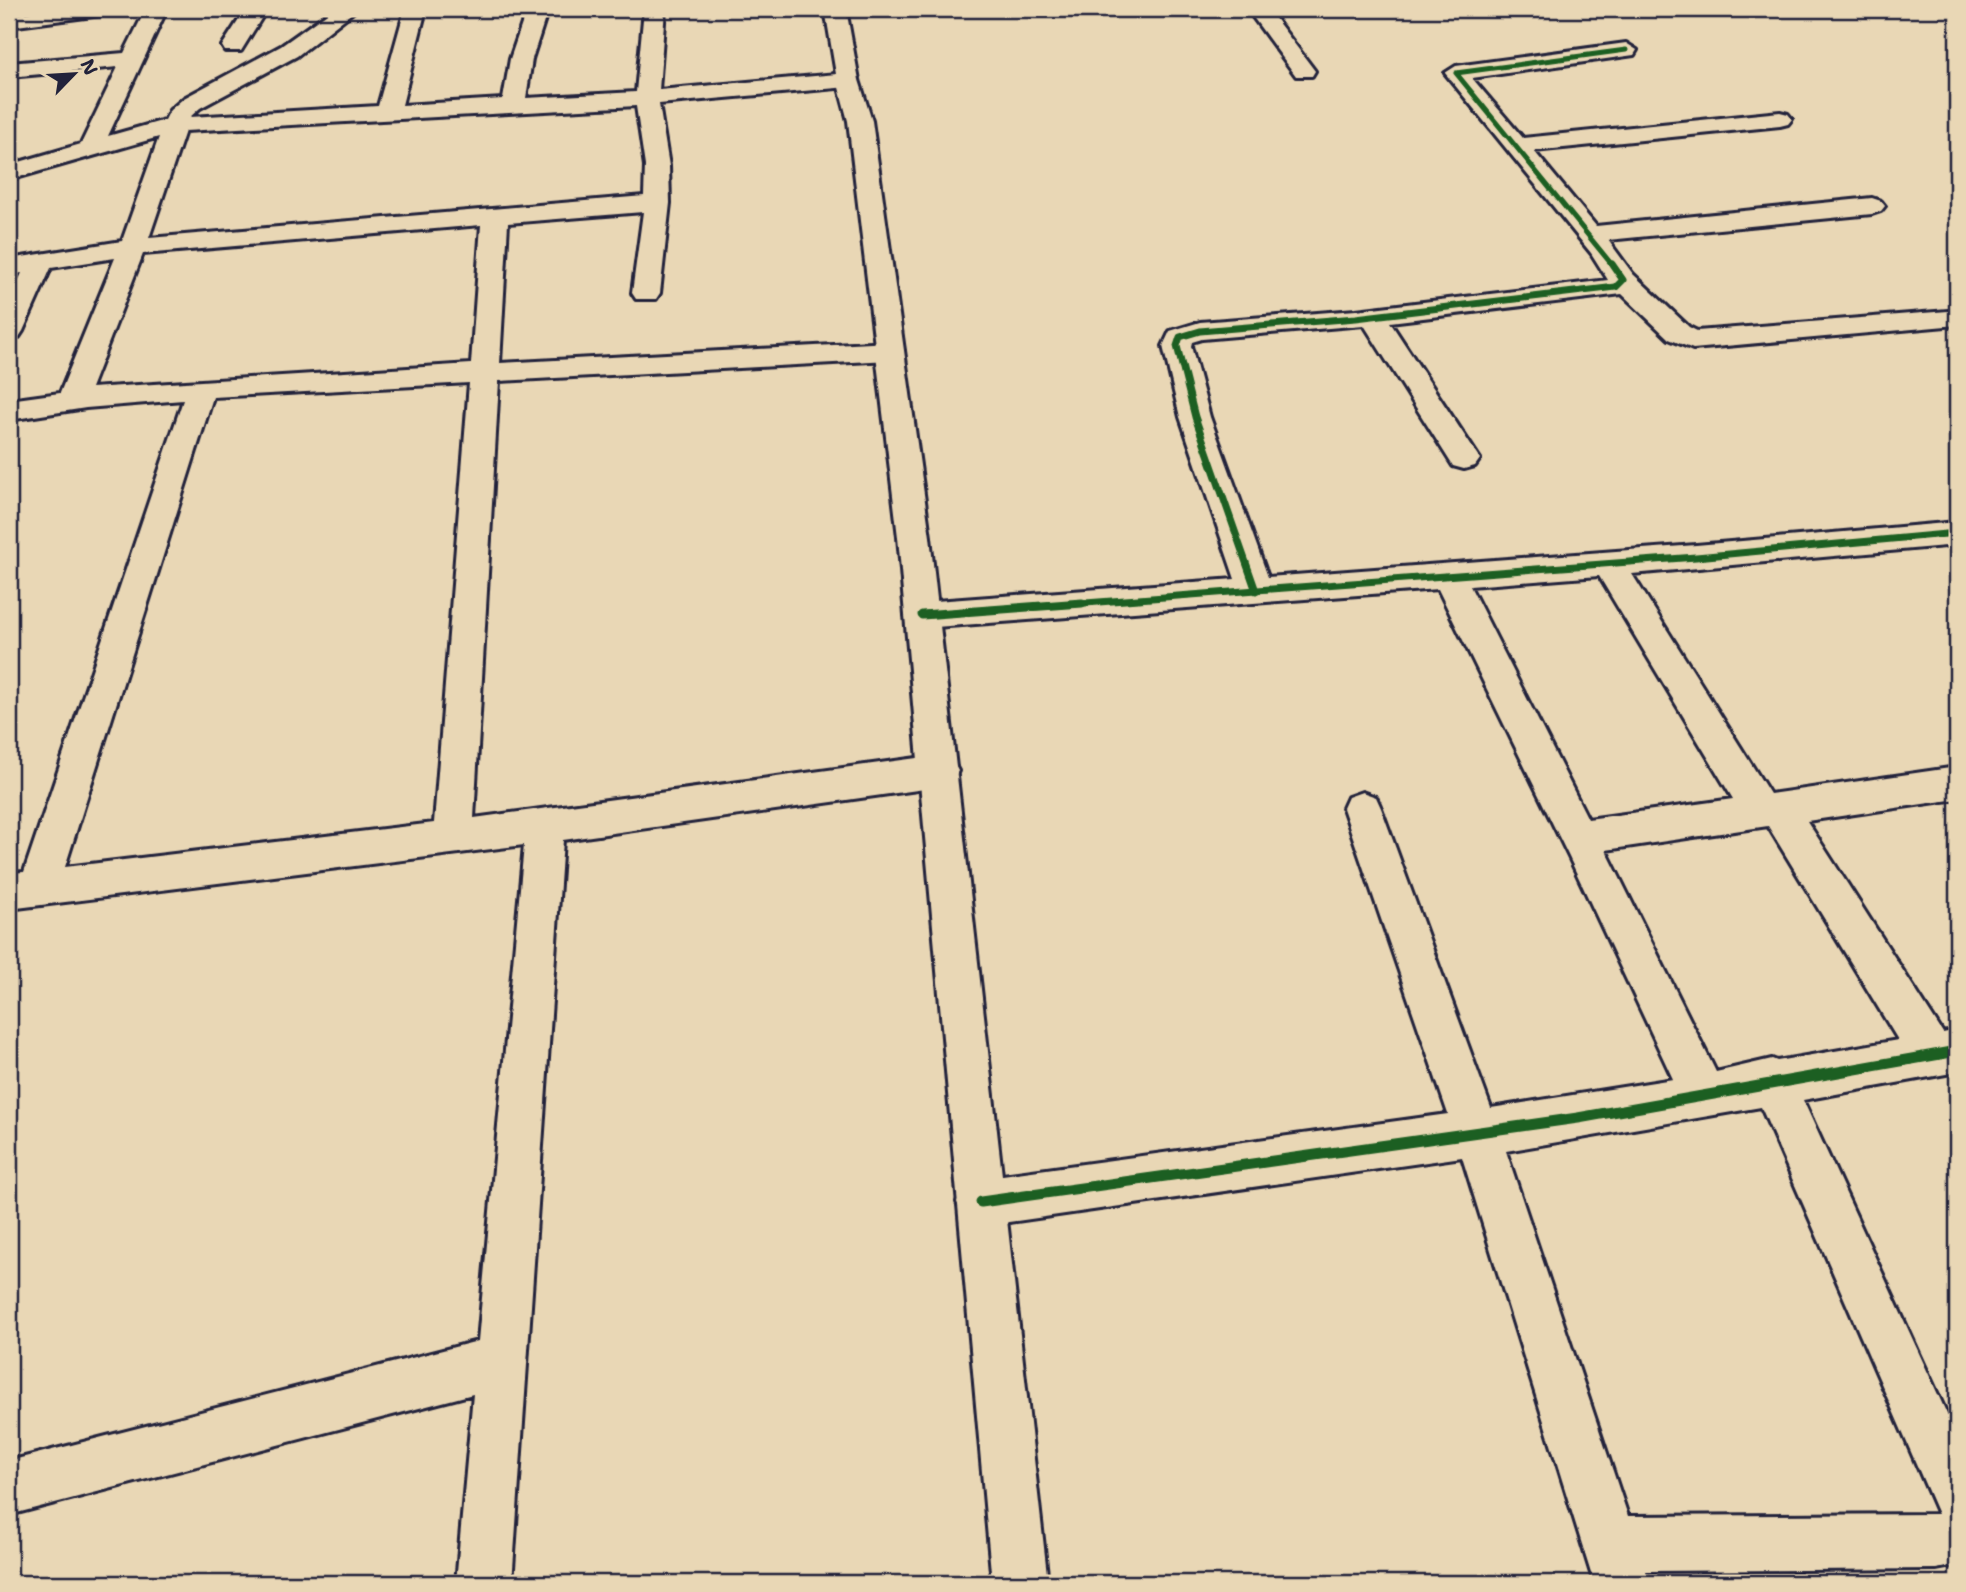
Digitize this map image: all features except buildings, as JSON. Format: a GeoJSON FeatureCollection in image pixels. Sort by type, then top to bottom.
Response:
{"type":"FeatureCollection","features":[{"type":"Feature","properties":{"kind":"street"},"geometry":{"type":"LineString","coordinates":[[9,20],[101,9]]}},
{"type":"Feature","properties":{"kind":"street"},"geometry":{"type":"LineString","coordinates":[[91,148],[156,9]]}},
{"type":"Feature","properties":{"kind":"street"},"geometry":{"type":"LineString","coordinates":[[233,46],[256,9]]}},
{"type":"Feature","properties":{"kind":"street"},"geometry":{"type":"LineString","coordinates":[[71,401],[133,247],[173,125],[181,111],[289,51],[346,9]]}},
{"type":"Feature","properties":{"kind":"street"},"geometry":{"type":"LineString","coordinates":[[388,113],[415,9]]}},
{"type":"Feature","properties":{"kind":"street"},"geometry":{"type":"LineString","coordinates":[[513,106],[521,59],[537,9]]}},
{"type":"Feature","properties":{"kind":"street"},"geometry":{"type":"LineString","coordinates":[[646,293],[657,203],[657,166],[647,98],[654,9]]}},
{"type":"Feature","properties":{"kind":"street"},"geometry":{"type":"LineString","coordinates":[[835,9],[848,80],[860,121],[922,615],[1020,1583]]}},
{"type":"Feature","properties":{"kind":"street"},"geometry":{"type":"LineString","coordinates":[[1257,9],[1304,71]]}},
{"type":"Feature","properties":{"kind":"street"},"geometry":{"type":"LineString","coordinates":[[1626,50],[1456,72],[1590,234],[1623,280],[1679,333],[1693,340],[1948,319]]}},
{"type":"Feature","properties":{"kind":"street"},"geometry":{"type":"LineString","coordinates":[[9,70],[132,58]]}},
{"type":"Feature","properties":{"kind":"street"},"geometry":{"type":"LineString","coordinates":[[9,173],[173,125],[647,98],[848,80]]}},
{"type":"Feature","properties":{"kind":"street"},"geometry":{"type":"LineString","coordinates":[[1516,146],[1780,119]]}},
{"type":"Feature","properties":{"kind":"street"},"geometry":{"type":"LineString","coordinates":[[9,267],[133,247],[657,203]]}},
{"type":"Feature","properties":{"kind":"street"},"geometry":{"type":"LineString","coordinates":[[1590,234],[1872,206]]}},
{"type":"Feature","properties":{"kind":"street"},"geometry":{"type":"LineString","coordinates":[[453,835],[495,217]]}},
{"type":"Feature","properties":{"kind":"street"},"geometry":{"type":"LineString","coordinates":[[9,331],[41,261]]}},
{"type":"Feature","properties":{"kind":"street"},"geometry":{"type":"LineString","coordinates":[[1256,590],[1195,417],[1178,340],[1191,332],[1372,316],[1607,290],[1616,288],[1623,280]]}},
{"type":"Feature","properties":{"kind":"street"},"geometry":{"type":"LineString","coordinates":[[1372,316],[1464,458]]}},
{"type":"Feature","properties":{"kind":"street"},"geometry":{"type":"LineString","coordinates":[[9,410],[71,401],[201,389],[890,351]]}},
{"type":"Feature","properties":{"kind":"street"},"geometry":{"type":"LineString","coordinates":[[201,389],[24,888],[545,824],[939,771]]}},
{"type":"Feature","properties":{"kind":"street"},"geometry":{"type":"LineString","coordinates":[[922,615],[1608,564],[1957,533]]}},
{"type":"Feature","properties":{"kind":"street"},"geometry":{"type":"LineString","coordinates":[[981,1202],[1578,1118],[1773,1081],[1945,1053],[1769,810],[1608,564]]}},
{"type":"Feature","properties":{"kind":"street"},"geometry":{"type":"LineString","coordinates":[[1448,575],[1703,1094]]}},
{"type":"Feature","properties":{"kind":"street"},"geometry":{"type":"LineString","coordinates":[[1581,844],[1581,840],[1588,836],[1957,783]]}},
{"type":"Feature","properties":{"kind":"street"},"geometry":{"type":"LineString","coordinates":[[1362,807],[1476,1132],[1615,1563],[1936,1542],[1957,1538]]}},
{"type":"Feature","properties":{"kind":"street"},"geometry":{"type":"LineString","coordinates":[[484,1583],[545,824]]}},
{"type":"Feature","properties":{"kind":"street"},"geometry":{"type":"LineString","coordinates":[[1773,1081],[1957,1496]]}},
{"type":"Feature","properties":{"kind":"street"},"geometry":{"type":"LineString","coordinates":[[9,1488],[501,1360]]}},
{"type":"Feature","properties":{"kind":"cycle path"},"geometry":{"type":"LineString","coordinates":[[1256,591],[1195,417],[1177,346],[1180,337],[1200,331],[1356,318],[1616,287],[1623,280],[1601,248],[1456,73],[1626,50]]}},
{"type":"Feature","properties":{"kind":"cycle path"},"geometry":{"type":"LineString","coordinates":[[922,615],[1696,557],[1957,533]]}},
{"type":"Feature","properties":{"kind":"cycle path"},"geometry":{"type":"LineString","coordinates":[[981,1202],[1578,1118],[1957,1051]]}}]}
